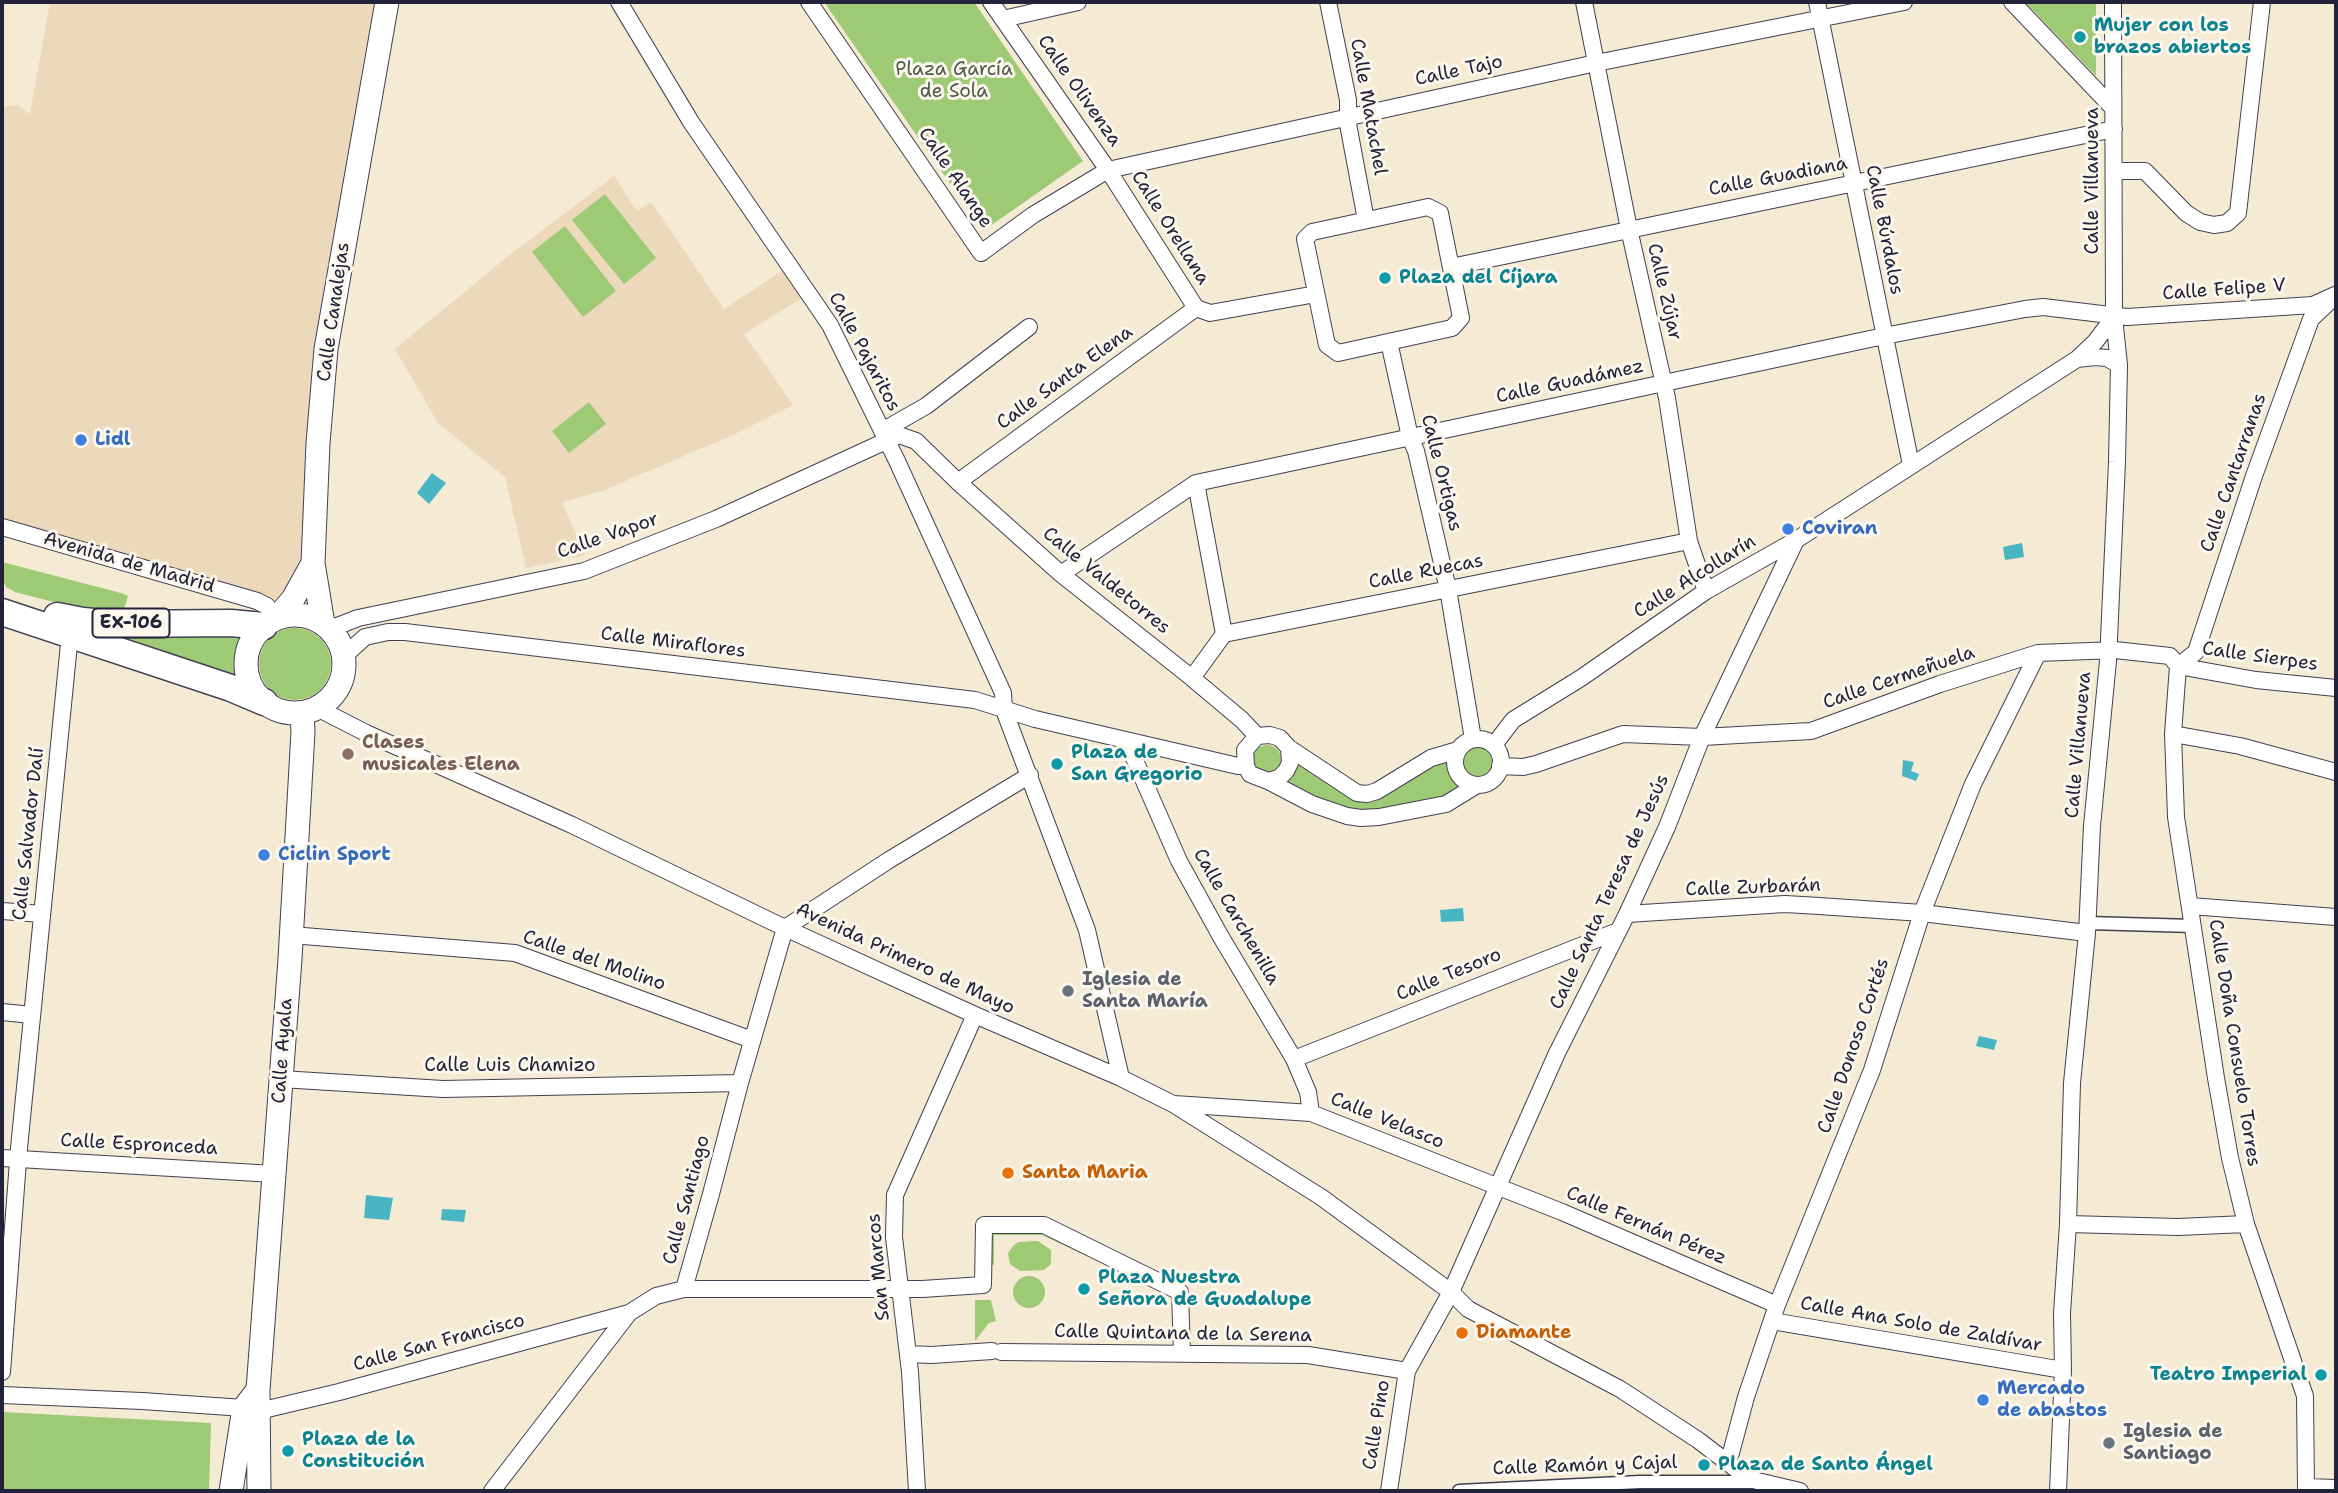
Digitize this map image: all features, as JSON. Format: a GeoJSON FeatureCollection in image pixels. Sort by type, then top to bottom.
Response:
{"type":"FeatureCollection","features":[{"type":"Feature","properties":{"kind":"main road","name":"Calle Canalejas"},"geometry":{"type":"LineString","coordinates":[[327,626],[319,600],[313,563],[318,443],[326,349],[387,2]]}},
{"type":"Feature","properties":{"kind":"main road"},"geometry":{"type":"LineString","coordinates":[[268,616],[300,615],[327,626],[337,637],[344,656],[344,670],[333,695],[313,717],[283,711],[264,702],[248,678],[247,664],[251,643],[268,616],[298,591],[313,563]]}},
{"type":"Feature","properties":{"kind":"main road","name":"Avenida de Madrid"},"geometry":{"type":"LineString","coordinates":[[2,598],[53,615],[114,624],[231,623],[268,616]]}},
{"type":"Feature","properties":{"kind":"main road","name":"EX-106"},"geometry":{"type":"LineString","coordinates":[[2,611],[231,688],[264,702]]}},
{"type":"Feature","properties":{"kind":"main road","name":"Calle Ayala"},"geometry":{"type":"LineString","coordinates":[[259,1491],[254,1403],[274,1174],[290,935],[313,717]]}},
{"type":"Feature","properties":{"kind":"main road","name":"Calle Ayala"},"geometry":{"type":"LineString","coordinates":[[232,1491],[254,1403]]}},
{"type":"Feature","properties":{"kind":"street","name":"Calle Pajaritos"},"geometry":{"type":"LineString","coordinates":[[618,2],[691,122],[830,325],[897,461],[1003,693],[1004,710]]}},
{"type":"Feature","properties":{"kind":"street","name":"Calle Alange"},"geometry":{"type":"LineString","coordinates":[[809,2],[981,253],[1033,215],[1108,170]]}},
{"type":"Feature","properties":{"kind":"street","name":"Calle Olivenza"},"geometry":{"type":"LineString","coordinates":[[991,2],[1108,170]]}},
{"type":"Feature","properties":{"kind":"street"},"geometry":{"type":"LineString","coordinates":[[1003,19],[1078,2]]}},
{"type":"Feature","properties":{"kind":"street","name":"Calle Matachel"},"geometry":{"type":"LineString","coordinates":[[1328,2],[1348,100],[1348,124],[1366,220]]}},
{"type":"Feature","properties":{"kind":"street","name":"Calle Zújar"},"geometry":{"type":"LineString","coordinates":[[1584,2],[1663,383],[1689,541],[1706,591]]}},
{"type":"Feature","properties":{"kind":"street","name":"Calle Tajo"},"geometry":{"type":"LineString","coordinates":[[1108,170],[1596,63],[1818,9],[1904,2]]}},
{"type":"Feature","properties":{"kind":"street"},"geometry":{"type":"LineString","coordinates":[[2012,2],[2113,108]]}},
{"type":"Feature","properties":{"kind":"street","name":"Calle Villanueva"},"geometry":{"type":"LineString","coordinates":[[2058,1491],[2063,1370],[2062,1313],[2068,1224],[2072,1083],[2109,650],[2117,462],[2119,365],[2113,317],[2113,2]]}},
{"type":"Feature","properties":{"kind":"street"},"geometry":{"type":"LineString","coordinates":[[2115,171],[2145,171],[2186,212],[2200,222],[2214,225],[2227,223],[2238,213],[2262,2]]}},
{"type":"Feature","properties":{"kind":"street","name":"Calle Búrdalos"},"geometry":{"type":"LineString","coordinates":[[1818,9],[1911,465]]}},
{"type":"Feature","properties":{"kind":"street","name":"Calle Guadiana"},"geometry":{"type":"LineString","coordinates":[[1451,267],[2113,129]]}},
{"type":"Feature","properties":{"kind":"street","name":"Calle Orellana"},"geometry":{"type":"LineString","coordinates":[[1108,170],[1196,308]]}},
{"type":"Feature","properties":{"kind":"street"},"geometry":{"type":"LineString","coordinates":[[1428,207],[1440,213],[1451,267],[1461,318],[1452,328],[1338,352],[1326,345],[1305,239],[1312,232],[1428,207]]}},
{"type":"Feature","properties":{"kind":"street"},"geometry":{"type":"LineString","coordinates":[[1196,308],[1210,313],[1315,293]]}},
{"type":"Feature","properties":{"kind":"street"},"geometry":{"type":"LineString","coordinates":[[2336,294],[2336,302]]}},
{"type":"Feature","properties":{"kind":"street","name":"Calle Felipe V"},"geometry":{"type":"LineString","coordinates":[[2113,317],[2312,305],[2336,294]]}},
{"type":"Feature","properties":{"kind":"street","name":"Calle Cantarranas"},"geometry":{"type":"LineString","coordinates":[[2178,666],[2196,652],[2254,476],[2311,319],[2336,294]]}},
{"type":"Feature","properties":{"kind":"street","name":"Calle Guadámez"},"geometry":{"type":"LineString","coordinates":[[1061,574],[1196,482],[1884,336],[2043,307],[2113,317]]}},
{"type":"Feature","properties":{"kind":"street","name":"Calle Santa Elena"},"geometry":{"type":"LineString","coordinates":[[958,482],[1196,308]]}},
{"type":"Feature","properties":{"kind":"street","name":"Calle Alcollarín"},"geometry":{"type":"LineString","coordinates":[[1483,741],[1581,678],[1706,591],[1796,540],[2077,359],[2095,342],[2113,317]]}},
{"type":"Feature","properties":{"kind":"street","name":"Calle Vapor"},"geometry":{"type":"LineString","coordinates":[[327,626],[584,571],[716,519],[885,436],[1029,327]]}},
{"type":"Feature","properties":{"kind":"street","name":"Calle Ortigas"},"geometry":{"type":"LineString","coordinates":[[1390,342],[1483,741]]}},
{"type":"Feature","properties":{"kind":"street"},"geometry":{"type":"LineString","coordinates":[[2077,359],[2107,358],[2119,365]]}},
{"type":"Feature","properties":{"kind":"street","name":"Calle Valdetorres"},"geometry":{"type":"LineString","coordinates":[[885,436],[899,435],[910,438],[1061,574],[1242,720],[1264,735],[1280,738],[1289,748],[1357,793],[1377,791],[1432,758],[1458,750]]}},
{"type":"Feature","properties":{"kind":"street"},"geometry":{"type":"LineString","coordinates":[[897,461],[911,450],[931,456]]}},
{"type":"Feature","properties":{"kind":"street"},"geometry":{"type":"LineString","coordinates":[[1192,678],[1224,634],[1196,482]]}},
{"type":"Feature","properties":{"kind":"street","name":"Avenida de Madrid"},"geometry":{"type":"LineString","coordinates":[[2,527],[268,616]]}},
{"type":"Feature","properties":{"kind":"street"},"geometry":{"type":"LineString","coordinates":[[2,543],[22,532]]}},
{"type":"Feature","properties":{"kind":"street","name":"Calle Santa Teresa de Jesús"},"geometry":{"type":"LineString","coordinates":[[1451,1292],[1557,1053],[1627,914],[1667,827],[1702,737],[1796,540]]}},
{"type":"Feature","properties":{"kind":"street","name":"Calle Ruecas"},"geometry":{"type":"LineString","coordinates":[[1224,634],[1689,541]]}},
{"type":"Feature","properties":{"kind":"street"},"geometry":{"type":"LineString","coordinates":[[319,600],[338,615],[358,618]]}},
{"type":"Feature","properties":{"kind":"street"},"geometry":{"type":"LineString","coordinates":[[423,605],[426,634]]}},
{"type":"Feature","properties":{"kind":"street","name":"Calle Miraflores"},"geometry":{"type":"LineString","coordinates":[[344,656],[365,637],[388,632],[426,634],[975,700],[1004,710]]}},
{"type":"Feature","properties":{"kind":"street","name":"Calle Salvador Dalí"},"geometry":{"type":"LineString","coordinates":[[2,1373],[10,1158],[32,1015],[70,634]]}},
{"type":"Feature","properties":{"kind":"street"},"geometry":{"type":"LineString","coordinates":[[2109,650],[2169,656],[2178,666]]}},
{"type":"Feature","properties":{"kind":"street","name":"Calle Cermeñuela"},"geometry":{"type":"LineString","coordinates":[[1500,766],[1523,767],[1536,764],[1623,734],[1702,737],[1811,731],[1940,684],[2038,653],[2109,650]]}},
{"type":"Feature","properties":{"kind":"street","name":"Calle Donoso Cortés"},"geometry":{"type":"LineString","coordinates":[[1725,1460],[1731,1454],[1746,1396],[1777,1305],[1872,1070],[1922,913],[1973,785],[2038,653]]}},
{"type":"Feature","properties":{"kind":"street","name":"Calle Sierpes"},"geometry":{"type":"LineString","coordinates":[[2178,666],[2256,680],[2336,688]]}},
{"type":"Feature","properties":{"kind":"street","name":"Calle Doña Consuelo Torres"},"geometry":{"type":"LineString","coordinates":[[2178,666],[2174,734],[2176,817],[2228,1145],[2246,1224],[2305,1396],[2306,1489]]}},
{"type":"Feature","properties":{"kind":"street"},"geometry":{"type":"LineString","coordinates":[[1004,710],[1248,770],[1312,804],[1362,818],[1446,804],[1494,778],[1500,766],[1500,755],[1483,741],[1467,741],[1458,750],[1455,758],[1458,773],[1469,783],[1477,785]]}},
{"type":"Feature","properties":{"kind":"street"},"geometry":{"type":"LineString","coordinates":[[1004,710],[1087,930],[1121,1078]]}},
{"type":"Feature","properties":{"kind":"street","name":"Avenida Primero de Mayo"},"geometry":{"type":"LineString","coordinates":[[313,717],[572,825],[785,928],[1121,1078],[1172,1104],[1321,1198],[1451,1292],[1468,1309],[1620,1389],[1755,1482]]}},
{"type":"Feature","properties":{"kind":"street"},"geometry":{"type":"LineString","coordinates":[[1015,738],[1020,728],[1035,719]]}},
{"type":"Feature","properties":{"kind":"street"},"geometry":{"type":"LineString","coordinates":[[2174,734],[2240,746],[2336,772]]}},
{"type":"Feature","properties":{"kind":"street"},"geometry":{"type":"LineString","coordinates":[[1248,770],[1245,750],[1264,735]]}},
{"type":"Feature","properties":{"kind":"street","name":"Calle Carchenilla"},"geometry":{"type":"LineString","coordinates":[[1126,740],[1179,861],[1294,1059],[1308,1092],[1311,1113]]}},
{"type":"Feature","properties":{"kind":"street"},"geometry":{"type":"LineString","coordinates":[[1268,781],[1279,778],[1286,771],[1290,763],[1289,748]]}},
{"type":"Feature","properties":{"kind":"street"},"geometry":{"type":"LineString","coordinates":[[785,928],[889,860],[1030,775]]}},
{"type":"Feature","properties":{"kind":"street","name":"Calle Zurbarán"},"geometry":{"type":"LineString","coordinates":[[1627,914],[1784,904],[2087,928]]}},
{"type":"Feature","properties":{"kind":"street"},"geometry":{"type":"LineString","coordinates":[[2190,906],[2336,917]]}},
{"type":"Feature","properties":{"kind":"street"},"geometry":{"type":"LineString","coordinates":[[2,911],[42,914]]}},
{"type":"Feature","properties":{"kind":"street"},"geometry":{"type":"LineString","coordinates":[[2087,928],[2193,926]]}},
{"type":"Feature","properties":{"kind":"street","name":"Calle Santiago"},"geometry":{"type":"LineString","coordinates":[[492,1491],[629,1313],[656,1296],[684,1289],[785,928]]}},
{"type":"Feature","properties":{"kind":"street","name":"Calle Tesoro"},"geometry":{"type":"LineString","coordinates":[[1294,1059],[1618,931]]}},
{"type":"Feature","properties":{"kind":"street","name":"Calle del Molino"},"geometry":{"type":"LineString","coordinates":[[290,935],[515,953],[752,1040]]}},
{"type":"Feature","properties":{"kind":"street"},"geometry":{"type":"LineString","coordinates":[[2,1012],[32,1015]]}},
{"type":"Feature","properties":{"kind":"street","name":"San Marcos"},"geometry":{"type":"LineString","coordinates":[[917,1491],[908,1354],[894,1237],[895,1195],[975,1015]]}},
{"type":"Feature","properties":{"kind":"street"},"geometry":{"type":"LineString","coordinates":[[1100,1069],[1115,1053]]}},
{"type":"Feature","properties":{"kind":"street","name":"Calle Luis Chamizo"},"geometry":{"type":"LineString","coordinates":[[281,1079],[443,1089],[740,1083]]}},
{"type":"Feature","properties":{"kind":"street","name":"Calle Velasco"},"geometry":{"type":"LineString","coordinates":[[1172,1104],[1311,1113],[1498,1187]]}},
{"type":"Feature","properties":{"kind":"street","name":"Calle Espronceda"},"geometry":{"type":"LineString","coordinates":[[10,1158],[274,1174]]}},
{"type":"Feature","properties":{"kind":"street","name":"Calle Fernán Pérez"},"geometry":{"type":"LineString","coordinates":[[1498,1187],[1777,1305]]}},
{"type":"Feature","properties":{"kind":"street"},"geometry":{"type":"LineString","coordinates":[[2068,1224],[2178,1227],[2246,1224]]}},
{"type":"Feature","properties":{"kind":"street"},"geometry":{"type":"LineString","coordinates":[[684,1289],[900,1289],[982,1285],[984,1226],[1044,1225],[1180,1292],[1182,1354]]}},
{"type":"Feature","properties":{"kind":"street","name":"Calle Pino"},"geometry":{"type":"LineString","coordinates":[[1389,1491],[1407,1371],[1451,1292]]}},
{"type":"Feature","properties":{"kind":"street","name":"Calle San Francisco"},"geometry":{"type":"LineString","coordinates":[[2,1395],[254,1403],[339,1392],[629,1313]]}},
{"type":"Feature","properties":{"kind":"street","name":"Calle Ana Solo de Zaldívar"},"geometry":{"type":"LineString","coordinates":[[1772,1321],[2063,1370]]}},
{"type":"Feature","properties":{"kind":"street","name":"Calle Quintana de la Serena"},"geometry":{"type":"LineString","coordinates":[[908,1354],[996,1352],[1308,1355],[1407,1371]]}},
{"type":"Feature","properties":{"kind":"street","name":"Calle Ramón y Cajal"},"geometry":{"type":"LineString","coordinates":[[1459,1491],[1629,1482],[1708,1487],[1755,1482]]}},
{"type":"Feature","properties":{"kind":"street"},"geometry":{"type":"LineString","coordinates":[[1755,1482],[1800,1491]]}},
{"type":"Feature","properties":{"kind":"street"},"geometry":{"type":"LineString","coordinates":[[2306,1489],[2336,1488]]}},
{"type":"Feature","properties":{"kind":"shaded area"},"geometry":{"type":"Polygon","coordinates":[[[50,2],[387,2],[357,174],[313,563],[282,597],[270,600],[2,527],[2,107],[17,105],[30,114],[50,2]]]}},
{"type":"Feature","properties":{"kind":"shaded area"},"geometry":{"type":"Polygon","coordinates":[[[614,176],[637,211],[651,202],[724,309],[783,270],[802,298],[744,334],[793,405],[735,434],[602,491],[562,502],[585,555],[526,568],[505,477],[438,423],[395,349],[506,258],[614,176]]]}},
{"type":"Feature","properties":{"kind":"green space","name":"Plaza García de Sola"},"geometry":{"type":"Polygon","coordinates":[[[824,2],[974,2],[1083,161],[983,231],[824,2]]]}},
{"type":"Feature","properties":{"kind":"green space"},"geometry":{"type":"Polygon","coordinates":[[[2025,2],[2096,2],[2096,76],[2025,2]]]}},
{"type":"Feature","properties":{"kind":"green space"},"geometry":{"type":"Polygon","coordinates":[[[605,194],[656,258],[624,284],[572,220],[605,194]]]}},
{"type":"Feature","properties":{"kind":"green space"},"geometry":{"type":"Polygon","coordinates":[[[565,226],[616,291],[583,317],[532,252],[565,226]]]}},
{"type":"Feature","properties":{"kind":"green space"},"geometry":{"type":"Polygon","coordinates":[[[589,402],[606,424],[569,453],[552,431],[589,402]]]}},
{"type":"Feature","properties":{"kind":"green space"},"geometry":{"type":"Polygon","coordinates":[[[2,562],[121,593],[128,596],[124,609],[102,612],[81,609],[15,592],[6,587],[2,578],[2,562]]]}},
{"type":"Feature","properties":{"kind":"green space"},"geometry":{"type":"Polygon","coordinates":[[[302,628],[321,638],[329,650],[329,678],[321,690],[309,698],[288,700],[269,690],[261,678],[259,657],[269,638],[281,630],[302,628]]]}},
{"type":"Feature","properties":{"kind":"green space"},"geometry":{"type":"Polygon","coordinates":[[[254,631],[246,639],[241,653],[243,679],[116,634],[254,631]]]}},
{"type":"Feature","properties":{"kind":"green space"},"geometry":{"type":"Polygon","coordinates":[[[1267,745],[1277,749],[1281,759],[1277,769],[1267,773],[1257,769],[1253,759],[1257,749],[1267,745]]]}},
{"type":"Feature","properties":{"kind":"green space"},"geometry":{"type":"Polygon","coordinates":[[[1479,746],[1490,751],[1495,762],[1490,773],[1479,778],[1468,773],[1463,762],[1468,751],[1479,746]]]}},
{"type":"Feature","properties":{"kind":"green space"},"geometry":{"type":"Polygon","coordinates":[[[1452,754],[1452,771],[1466,788],[1447,797],[1383,810],[1348,809],[1313,798],[1286,782],[1297,757],[1349,793],[1452,754]]]}},
{"type":"Feature","properties":{"kind":"green space"},"geometry":{"type":"Polygon","coordinates":[[[1042,1227],[1171,1296],[1042,1235],[994,1235],[994,1265],[987,1264],[987,1228],[1042,1227]]]}},
{"type":"Feature","properties":{"kind":"green space"},"geometry":{"type":"Polygon","coordinates":[[[1038,1241],[1051,1250],[1051,1264],[1044,1270],[1020,1271],[1010,1264],[1008,1253],[1014,1245],[1019,1242],[1038,1241]]]}},
{"type":"Feature","properties":{"kind":"green space"},"geometry":{"type":"Polygon","coordinates":[[[1029,1276],[1040,1281],[1045,1292],[1040,1303],[1029,1308],[1018,1303],[1013,1292],[1018,1281],[1029,1276]]]}},
{"type":"Feature","properties":{"kind":"green space"},"geometry":{"type":"Polygon","coordinates":[[[975,1300],[991,1300],[996,1321],[989,1323],[975,1341],[975,1300]]]}},
{"type":"Feature","properties":{"kind":"green space"},"geometry":{"type":"Polygon","coordinates":[[[2,1412],[211,1423],[209,1491],[2,1491],[2,1412]]]}},
{"type":"Feature","properties":{"kind":"water"},"geometry":{"type":"Polygon","coordinates":[[[432,473],[446,483],[429,504],[417,493],[432,473]]]}},
{"type":"Feature","properties":{"kind":"water"},"geometry":{"type":"Polygon","coordinates":[[[2022,543],[2024,557],[2005,560],[2003,547],[2022,543]]]}},
{"type":"Feature","properties":{"kind":"water"},"geometry":{"type":"Polygon","coordinates":[[[1903,760],[1914,762],[1911,771],[1919,774],[1916,781],[1902,776],[1903,760]]]}},
{"type":"Feature","properties":{"kind":"water"},"geometry":{"type":"Polygon","coordinates":[[[1463,908],[1464,921],[1441,922],[1440,910],[1463,908]]]}},
{"type":"Feature","properties":{"kind":"water"},"geometry":{"type":"Polygon","coordinates":[[[1979,1036],[1997,1040],[1994,1050],[1976,1046],[1979,1036]]]}},
{"type":"Feature","properties":{"kind":"water"},"geometry":{"type":"Polygon","coordinates":[[[366,1195],[393,1198],[389,1220],[364,1218],[366,1195]]]}},
{"type":"Feature","properties":{"kind":"water"},"geometry":{"type":"Polygon","coordinates":[[[442,1209],[466,1210],[464,1222],[441,1220],[442,1209]]]}},
{"type":"Feature","properties":{"kind":"place","name":"Mujer con los brazos abiertos"},"geometry":{"type":"Point","coordinates":[2080,37]}},
{"type":"Feature","properties":{"kind":"place","name":"Plaza del Cíjara"},"geometry":{"type":"Point","coordinates":[1385,278]}},
{"type":"Feature","properties":{"kind":"place","name":"Lidl"},"geometry":{"type":"Point","coordinates":[81,440]}},
{"type":"Feature","properties":{"kind":"place","name":"Coviran"},"geometry":{"type":"Point","coordinates":[1788,529]}},
{"type":"Feature","properties":{"kind":"place","name":"Clases musicales Elena"},"geometry":{"type":"Point","coordinates":[348,754]}},
{"type":"Feature","properties":{"kind":"place","name":"Plaza de San Gregorio"},"geometry":{"type":"Point","coordinates":[1057,764]}},
{"type":"Feature","properties":{"kind":"place","name":"Ciclin Sport"},"geometry":{"type":"Point","coordinates":[264,855]}},
{"type":"Feature","properties":{"kind":"place","name":"Iglesia de Santa María"},"geometry":{"type":"Point","coordinates":[1068,991]}},
{"type":"Feature","properties":{"kind":"place","name":"Santa Maria"},"geometry":{"type":"Point","coordinates":[1008,1173]}},
{"type":"Feature","properties":{"kind":"place","name":"Plaza Nuestra Señora de Guadalupe"},"geometry":{"type":"Point","coordinates":[1084,1289]}},
{"type":"Feature","properties":{"kind":"place","name":"Diamante"},"geometry":{"type":"Point","coordinates":[1462,1333]}},
{"type":"Feature","properties":{"kind":"place","name":"Teatro Imperial"},"geometry":{"type":"Point","coordinates":[2321,1375]}},
{"type":"Feature","properties":{"kind":"place","name":"Mercado de abastos"},"geometry":{"type":"Point","coordinates":[1983,1400]}},
{"type":"Feature","properties":{"kind":"place","name":"Iglesia de Santiago"},"geometry":{"type":"Point","coordinates":[2109,1443]}},
{"type":"Feature","properties":{"kind":"place","name":"Plaza de la Constitución"},"geometry":{"type":"Point","coordinates":[288,1451]}},
{"type":"Feature","properties":{"kind":"place","name":"Plaza de Santo Ángel"},"geometry":{"type":"Point","coordinates":[1704,1465]}}]}
